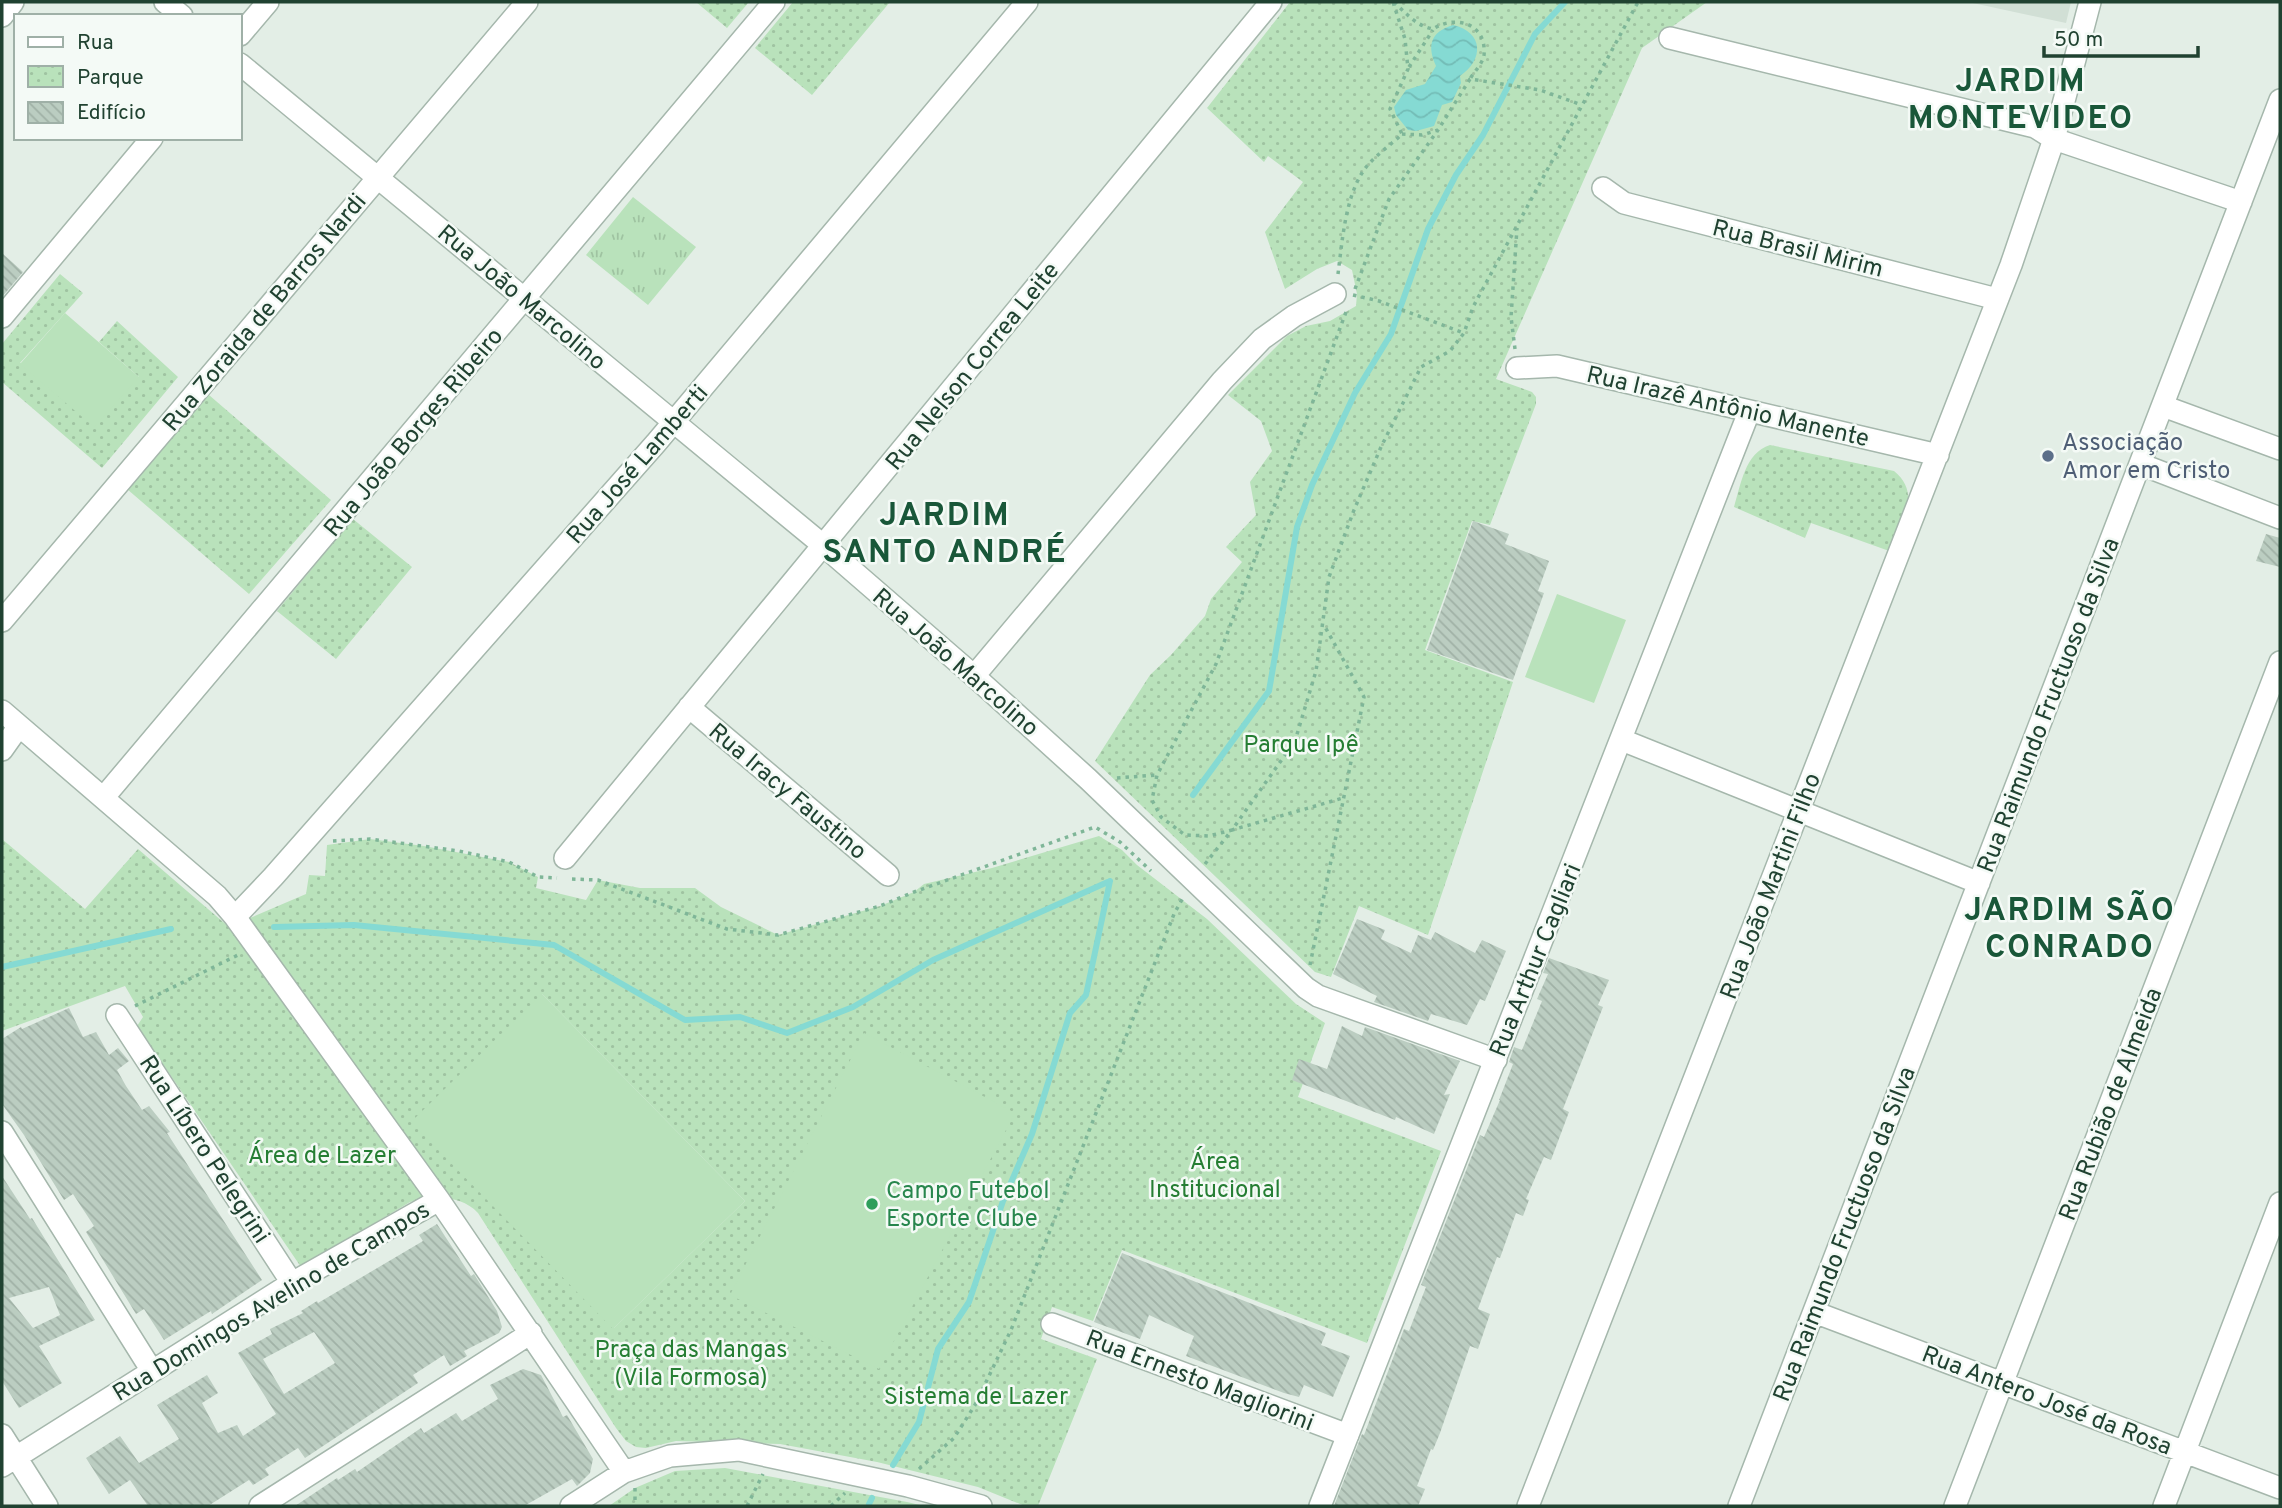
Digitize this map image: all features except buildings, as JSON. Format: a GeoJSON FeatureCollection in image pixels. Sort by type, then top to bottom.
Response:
{"type":"FeatureCollection","features":[{"type":"Feature","properties":{"kind":"street"},"geometry":{"type":"LineString","coordinates":[[2,16],[13,2]]}},
{"type":"Feature","properties":{"kind":"street"},"geometry":{"type":"LineString","coordinates":[[165,2],[180,14]]}},
{"type":"Feature","properties":{"kind":"street"},"geometry":{"type":"LineString","coordinates":[[242,33],[268,2]]}},
{"type":"Feature","properties":{"kind":"street","name":"Rua Zoraida de Barros Nardi"},"geometry":{"type":"LineString","coordinates":[[2,621],[527,2]]}},
{"type":"Feature","properties":{"kind":"street","name":"Rua João Borges Ribeiro"},"geometry":{"type":"LineString","coordinates":[[104,797],[774,2]]}},
{"type":"Feature","properties":{"kind":"street","name":"Rua José Lamberti"},"geometry":{"type":"LineString","coordinates":[[235,917],[674,422],[1027,2]]}},
{"type":"Feature","properties":{"kind":"street","name":"Rua Nelson Correa Leite"},"geometry":{"type":"LineString","coordinates":[[565,858],[1271,2]]}},
{"type":"Feature","properties":{"kind":"street","name":"Rua João Martini Filho"},"geometry":{"type":"LineString","coordinates":[[1528,1506],[2011,265],[2054,139],[2090,2]]}},
{"type":"Feature","properties":{"kind":"street"},"geometry":{"type":"LineString","coordinates":[[1670,38],[2035,127],[2054,139],[2241,202]]}},
{"type":"Feature","properties":{"kind":"street","name":"Rua João Marcolino"},"geometry":{"type":"LineString","coordinates":[[242,66],[824,546],[974,676],[1088,779],[1306,988],[1318,996],[1496,1060]]}},
{"type":"Feature","properties":{"kind":"street","name":"Rua Raimundo Fructuoso da Silva"},"geometry":{"type":"LineString","coordinates":[[1739,1506],[2280,100]]}},
{"type":"Feature","properties":{"kind":"street"},"geometry":{"type":"LineString","coordinates":[[2,317],[150,140]]}},
{"type":"Feature","properties":{"kind":"street","name":"Rua Brasil Mirim"},"geometry":{"type":"LineString","coordinates":[[1603,188],[1624,203],[1997,299]]}},
{"type":"Feature","properties":{"kind":"street"},"geometry":{"type":"LineString","coordinates":[[974,676],[1222,381],[1262,339],[1294,316],[1341,300]]}},
{"type":"Feature","properties":{"kind":"street","name":"Rua Irazê Antônio Manente"},"geometry":{"type":"LineString","coordinates":[[1517,368],[1557,366],[1938,455]]}},
{"type":"Feature","properties":{"kind":"street"},"geometry":{"type":"LineString","coordinates":[[2163,406],[2280,449]]}},
{"type":"Feature","properties":{"kind":"street","name":"Rua Arthur Cagliari"},"geometry":{"type":"LineString","coordinates":[[1320,1506],[1749,412]]}},
{"type":"Feature","properties":{"kind":"street"},"geometry":{"type":"LineString","coordinates":[[2140,464],[2280,518]]}},
{"type":"Feature","properties":{"kind":"street","name":"Rua Rubião de Almeida"},"geometry":{"type":"LineString","coordinates":[[1955,1506],[2280,662]]}},
{"type":"Feature","properties":{"kind":"street","name":"Rua Iracy Faustino"},"geometry":{"type":"LineString","coordinates":[[689,707],[888,876]]}},
{"type":"Feature","properties":{"kind":"street"},"geometry":{"type":"LineString","coordinates":[[2,711],[217,896],[235,917],[439,1200]]}},
{"type":"Feature","properties":{"kind":"street"},"geometry":{"type":"LineString","coordinates":[[2,750],[19,726]]}},
{"type":"Feature","properties":{"kind":"street"},"geometry":{"type":"LineString","coordinates":[[1622,740],[1979,883]]}},
{"type":"Feature","properties":{"kind":"street","name":"Rua Líbero Pelegrini"},"geometry":{"type":"LineString","coordinates":[[117,1015],[292,1283]]}},
{"type":"Feature","properties":{"kind":"street"},"geometry":{"type":"LineString","coordinates":[[2,1132],[152,1371]]}},
{"type":"Feature","properties":{"kind":"street","name":"Rua Domingos Avelino de Campos"},"geometry":{"type":"LineString","coordinates":[[9,1461],[292,1283],[439,1200],[624,1472]]}},
{"type":"Feature","properties":{"kind":"street"},"geometry":{"type":"LineString","coordinates":[[2164,1506],[2280,1203]]}},
{"type":"Feature","properties":{"kind":"street","name":"Rua Antero José da Rosa"},"geometry":{"type":"LineString","coordinates":[[1814,1312],[2280,1488]]}},
{"type":"Feature","properties":{"kind":"street","name":"Rua Ernesto Magliorini"},"geometry":{"type":"LineString","coordinates":[[1052,1324],[1348,1436]]}},
{"type":"Feature","properties":{"kind":"street"},"geometry":{"type":"LineString","coordinates":[[260,1506],[531,1333]]}},
{"type":"Feature","properties":{"kind":"street"},"geometry":{"type":"LineString","coordinates":[[2,1435],[9,1461],[47,1506]]}},
{"type":"Feature","properties":{"kind":"street"},"geometry":{"type":"LineString","coordinates":[[571,1506],[624,1472],[670,1456],[739,1450],[908,1486],[981,1506]]}},
{"type":"Feature","properties":{"kind":"path"},"geometry":{"type":"LineString","coordinates":[[1394,2],[1411,19],[1433,29]]}},
{"type":"Feature","properties":{"kind":"path"},"geometry":{"type":"LineString","coordinates":[[1394,2],[1405,39],[1408,69]]}},
{"type":"Feature","properties":{"kind":"path"},"geometry":{"type":"LineString","coordinates":[[908,1486],[914,1474],[954,1438],[975,1405],[1011,1330],[1174,914],[1193,879],[1232,830],[1295,741],[1316,671],[1329,577],[1381,447],[1421,368],[1450,351],[1464,333],[1473,307],[1638,2]]}},
{"type":"Feature","properties":{"kind":"path"},"geometry":{"type":"LineString","coordinates":[[1402,134],[1390,109],[1408,69],[1433,29],[1444,22],[1462,21],[1476,29],[1483,45],[1484,58],[1389,200],[1353,295],[1379,301],[1464,333]]}},
{"type":"Feature","properties":{"kind":"path"},"geometry":{"type":"LineString","coordinates":[[1471,79],[1540,90],[1582,105]]}},
{"type":"Feature","properties":{"kind":"path"},"geometry":{"type":"LineString","coordinates":[[1343,798],[1209,836],[1185,835],[1161,817],[1152,800],[1157,775],[1216,664],[1341,300],[1344,228],[1355,187],[1363,171],[1402,134],[1422,135],[1438,130]]}},
{"type":"Feature","properties":{"kind":"path"},"geometry":{"type":"LineString","coordinates":[[1517,225],[1511,317],[1517,368]]}},
{"type":"Feature","properties":{"kind":"path"},"geometry":{"type":"LineString","coordinates":[[1306,988],[1364,696],[1323,622]]}},
{"type":"Feature","properties":{"kind":"path"},"geometry":{"type":"LineString","coordinates":[[1088,779],[1157,775]]}},
{"type":"Feature","properties":{"kind":"path"},"geometry":{"type":"LineString","coordinates":[[303,843],[370,839],[458,851],[509,862],[538,877],[598,880],[727,929],[778,935],[880,906],[1095,827],[1120,842],[1152,871]]}},
{"type":"Feature","properties":{"kind":"path"},"geometry":{"type":"LineString","coordinates":[[117,1015],[256,946]]}},
{"type":"Feature","properties":{"kind":"path"},"geometry":{"type":"LineString","coordinates":[[747,1506],[766,1469]]}},
{"type":"Feature","properties":{"kind":"shaded area"},"geometry":{"type":"Polygon","coordinates":[[[1968,2],[2071,2],[2066,23],[1968,2]]]}},
{"type":"Feature","properties":{"kind":"green space"},"geometry":{"type":"Polygon","coordinates":[[[696,2],[749,2],[727,28],[696,2]]]}},
{"type":"Feature","properties":{"kind":"green space"},"geometry":{"type":"Polygon","coordinates":[[[793,2],[890,2],[812,95],[755,48],[793,2]]]}},
{"type":"Feature","properties":{"kind":"green space","name":"Parque Ipê"},"geometry":{"type":"Polygon","coordinates":[[[1290,2],[1707,2],[1642,48],[1496,379],[1532,392],[1536,397],[1536,404],[1490,525],[1472,521],[1425,650],[1513,682],[1428,935],[1359,906],[1331,977],[1315,972],[1095,761],[1150,675],[1205,616],[1211,599],[1242,562],[1226,547],[1256,515],[1250,482],[1272,451],[1261,421],[1228,395],[1287,336],[1306,326],[1330,321],[1356,306],[1357,294],[1352,270],[1337,261],[1317,269],[1285,289],[1265,232],[1303,182],[1268,156],[1264,162],[1207,108],[1290,2]]]}},
{"type":"Feature","properties":{"kind":"green space"},"geometry":{"type":"Polygon","coordinates":[[[633,197],[696,247],[648,305],[586,255],[633,197]]]}},
{"type":"Feature","properties":{"kind":"green space"},"geometry":{"type":"Polygon","coordinates":[[[60,274],[83,293],[20,363],[139,377],[99,342],[117,321],[178,377],[102,468],[2,382],[2,344],[60,274]]]}},
{"type":"Feature","properties":{"kind":"green space"},"geometry":{"type":"Polygon","coordinates":[[[65,313],[139,377],[94,427],[20,364],[65,313]]]}},
{"type":"Feature","properties":{"kind":"green space"},"geometry":{"type":"Polygon","coordinates":[[[209,395],[331,500],[249,594],[127,489],[209,395]]]}},
{"type":"Feature","properties":{"kind":"green space"},"geometry":{"type":"Polygon","coordinates":[[[1770,445],[1894,471],[1907,489],[1908,499],[1904,520],[1892,552],[1811,523],[1805,538],[1734,507],[1749,462],[1770,445]]]}},
{"type":"Feature","properties":{"kind":"green space"},"geometry":{"type":"Polygon","coordinates":[[[353,519],[412,567],[336,659],[277,611],[353,519]]]}},
{"type":"Feature","properties":{"kind":"green space"},"geometry":{"type":"Polygon","coordinates":[[[1557,594],[1626,620],[1594,703],[1525,677],[1557,594]]]}},
{"type":"Feature","properties":{"kind":"green space"},"geometry":{"type":"Polygon","coordinates":[[[1099,836],[1122,850],[1137,865],[1207,919],[1296,1004],[1325,1023],[1298,1097],[1441,1151],[1367,1343],[1122,1250],[1093,1321],[1052,1307],[1041,1339],[1097,1359],[1038,1506],[1025,1506],[978,1487],[877,1462],[780,1444],[676,1441],[646,1448],[636,1447],[626,1441],[616,1428],[478,1213],[471,1207],[447,1198],[410,1202],[301,1267],[137,1026],[143,1017],[125,986],[2,1031],[2,839],[85,909],[138,849],[229,927],[306,894],[309,875],[325,876],[327,845],[370,839],[509,862],[538,877],[536,888],[586,900],[598,880],[640,888],[695,888],[721,907],[778,935],[880,906],[914,892],[924,884],[992,868],[1099,836]],[[542,994],[614,1328],[745,1201],[542,994]]]}},
{"type":"Feature","properties":{"kind":"green space"},"geometry":{"type":"Polygon","coordinates":[[[542,994],[745,1201],[613,1329],[411,1122],[542,994]]]}},
{"type":"Feature","properties":{"kind":"green space","name":"Campo Futebol Esporte Clube"},"geometry":{"type":"Polygon","coordinates":[[[864,1033],[1015,1113],[879,1369],[730,1295],[864,1033]]]}},
{"type":"Feature","properties":{"kind":"green space"},"geometry":{"type":"Polygon","coordinates":[[[725,1468],[924,1506],[609,1506],[635,1488],[675,1471],[725,1468]]]}},
{"type":"Feature","properties":{"kind":"water"},"geometry":{"type":"Polygon","coordinates":[[[1453,25],[1471,34],[1477,47],[1477,55],[1468,70],[1460,76],[1461,83],[1452,102],[1442,105],[1434,126],[1416,131],[1408,130],[1396,115],[1394,107],[1406,90],[1425,84],[1436,66],[1432,41],[1439,32],[1453,25]]]}},
{"type":"Feature","properties":{"kind":"waterway"},"geometry":{"type":"LineString","coordinates":[[1193,795],[1269,691],[1297,527],[1312,485],[1355,393],[1391,334],[1428,229],[1456,175],[1483,135],[1535,34],[1565,2]]}},
{"type":"Feature","properties":{"kind":"waterway"},"geometry":{"type":"LineString","coordinates":[[274,927],[354,925],[554,945],[685,1020],[740,1017],[787,1033],[853,1007],[933,960],[1110,881]]}},
{"type":"Feature","properties":{"kind":"waterway"},"geometry":{"type":"LineString","coordinates":[[893,1465],[919,1422],[938,1349],[969,1302],[1003,1201],[1032,1134],[1070,1013],[1086,995],[1110,881]]}},
{"type":"Feature","properties":{"kind":"waterway"},"geometry":{"type":"LineString","coordinates":[[2,967],[171,929]]}},
{"type":"Feature","properties":{"kind":"waterway"},"geometry":{"type":"LineString","coordinates":[[869,1504],[872,1498]]}},
{"type":"Feature","properties":{"kind":"place","name":"Associação Amor em Cristo"},"geometry":{"type":"Point","coordinates":[2048,456]}},
{"type":"Feature","properties":{"kind":"place","name":"Campo Futebol Esporte Clube"},"geometry":{"type":"Point","coordinates":[872,1204]}},
{"type":"Feature","properties":{"kind":"district","name":"JARDIM MONTEVIDEO"},"geometry":{"type":"Point","coordinates":[2021,98]}},
{"type":"Feature","properties":{"kind":"district","name":"JARDIM SANTO ANDRÉ"},"geometry":{"type":"Point","coordinates":[945,532]}},
{"type":"Feature","properties":{"kind":"district","name":"JARDIM SÃO CONRADO"},"geometry":{"type":"Point","coordinates":[2070,928]}},
{"type":"Feature","properties":{"kind":"park label","name":"Área de Lazer"},"geometry":{"type":"Point","coordinates":[322,1155]}},
{"type":"Feature","properties":{"kind":"park label","name":"Área Institucional"},"geometry":{"type":"Point","coordinates":[1215,1175]}},
{"type":"Feature","properties":{"kind":"park label","name":"Praça das Mangas (Vila Formosa)"},"geometry":{"type":"Point","coordinates":[691,1363]}},
{"type":"Feature","properties":{"kind":"park label","name":"Sistema de Lazer"},"geometry":{"type":"Point","coordinates":[976,1396]}}]}
